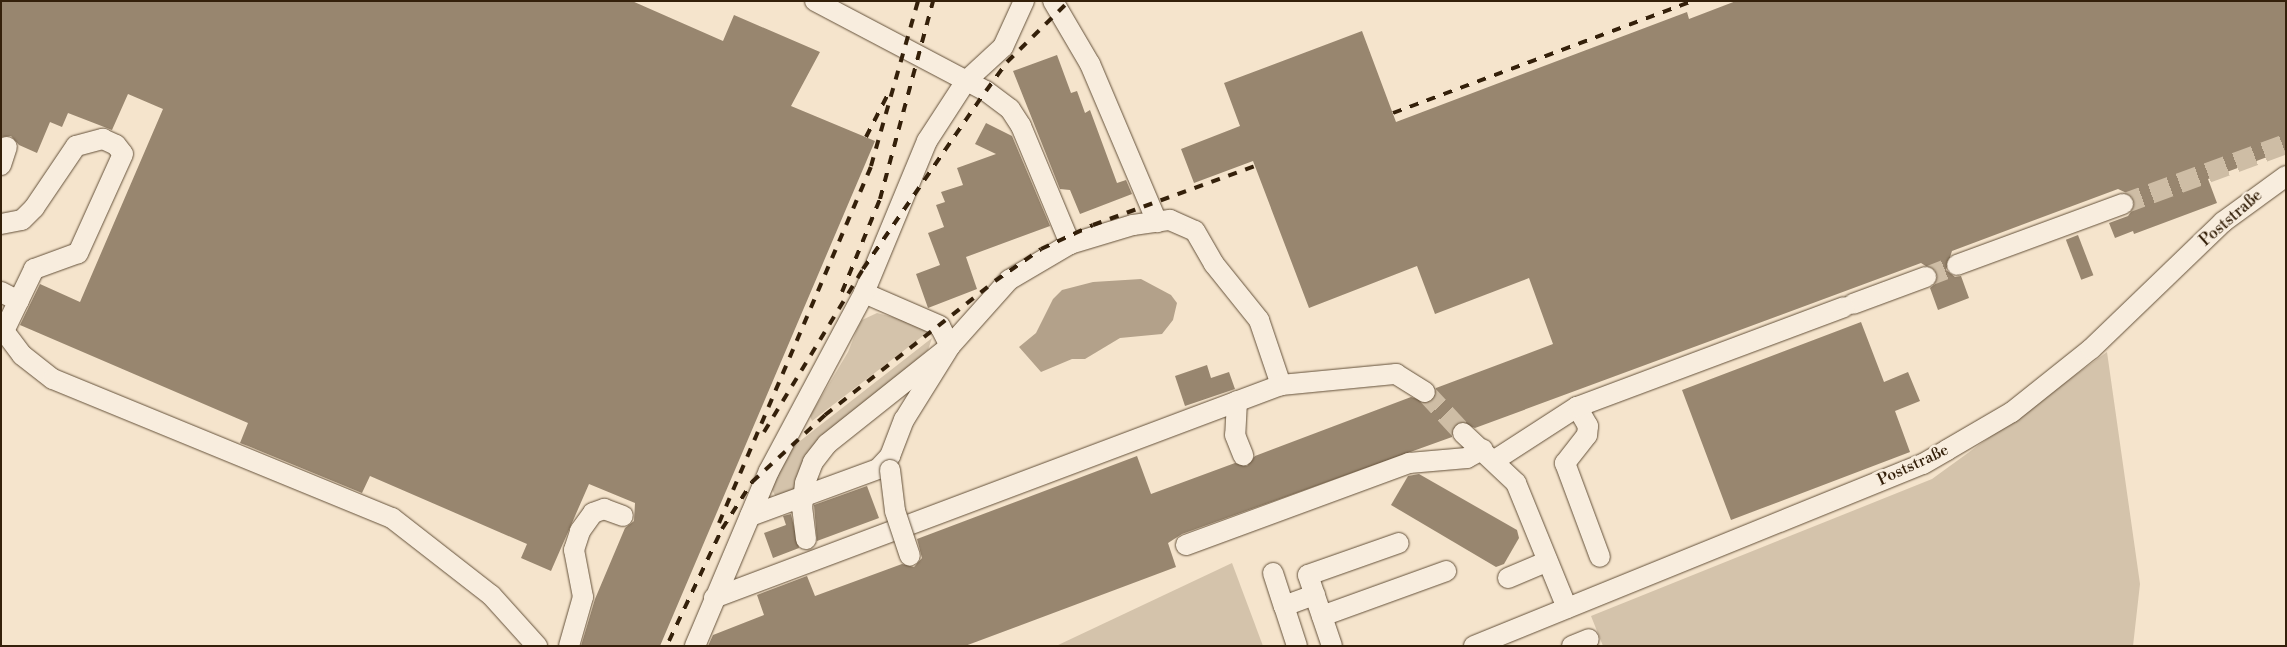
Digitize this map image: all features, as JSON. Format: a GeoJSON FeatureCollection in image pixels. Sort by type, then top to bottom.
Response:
{"type":"FeatureCollection","features":[{"type":"Feature","properties":{"kind":"street"},"geometry":{"type":"LineString","coordinates":[[815,1],[998,99],[1021,126],[1070,244]]}},
{"type":"Feature","properties":{"kind":"street"},"geometry":{"type":"LineString","coordinates":[[695,646],[750,516],[864,293],[927,142],[966,81],[1003,47],[1024,1]]}},
{"type":"Feature","properties":{"kind":"street"},"geometry":{"type":"LineString","coordinates":[[1053,1],[1090,64],[1157,222]]}},
{"type":"Feature","properties":{"kind":"street"},"geometry":{"type":"LineString","coordinates":[[1,224],[22,220],[34,208],[76,146],[103,139],[123,154],[78,253],[34,269],[10,296],[4,332],[22,355],[53,379],[392,518],[491,595],[537,646]]}},
{"type":"Feature","properties":{"kind":"street","name":"Poststraße"},"geometry":{"type":"LineString","coordinates":[[1474,646],[1923,464],[2012,412],[2092,349],[2223,222],[2286,176]]}},
{"type":"Feature","properties":{"kind":"street"},"geometry":{"type":"LineString","coordinates":[[1957,265],[2123,204]]}},
{"type":"Feature","properties":{"kind":"street"},"geometry":{"type":"LineString","coordinates":[[806,539],[802,508],[813,462],[827,444],[950,346],[1009,280],[1070,244],[1170,220],[1195,231],[1214,264],[1259,320],[1281,385]]}},
{"type":"Feature","properties":{"kind":"street"},"geometry":{"type":"LineString","coordinates":[[1186,545],[1409,463],[1467,458],[1489,454],[1577,407],[1926,277]]}},
{"type":"Feature","properties":{"kind":"street"},"geometry":{"type":"LineString","coordinates":[[864,293],[940,326],[950,346]]}},
{"type":"Feature","properties":{"kind":"street"},"geometry":{"type":"LineString","coordinates":[[910,556],[895,511],[890,463],[904,420],[950,346]]}},
{"type":"Feature","properties":{"kind":"street"},"geometry":{"type":"LineString","coordinates":[[714,598],[1281,385],[1396,374],[1426,392]]}},
{"type":"Feature","properties":{"kind":"street"},"geometry":{"type":"LineString","coordinates":[[1237,401],[1235,435],[1243,454]]}},
{"type":"Feature","properties":{"kind":"street"},"geometry":{"type":"LineString","coordinates":[[1577,407],[1588,426],[1587,435],[1565,463],[1600,557]]}},
{"type":"Feature","properties":{"kind":"street"},"geometry":{"type":"LineString","coordinates":[[1463,433],[1489,454],[1516,483],[1567,608]]}},
{"type":"Feature","properties":{"kind":"street"},"geometry":{"type":"LineString","coordinates":[[750,516],[868,473],[890,463]]}},
{"type":"Feature","properties":{"kind":"street"},"geometry":{"type":"LineString","coordinates":[[569,646],[584,597],[574,550],[580,531],[593,513],[604,509],[623,516]]}},
{"type":"Feature","properties":{"kind":"street"},"geometry":{"type":"LineString","coordinates":[[1332,646],[1308,575],[1399,543]]}},
{"type":"Feature","properties":{"kind":"street"},"geometry":{"type":"LineString","coordinates":[[1508,578],[1548,561]]}},
{"type":"Feature","properties":{"kind":"street"},"geometry":{"type":"LineString","coordinates":[[1322,616],[1446,571]]}},
{"type":"Feature","properties":{"kind":"street"},"geometry":{"type":"LineString","coordinates":[[1273,573],[1297,646]]}},
{"type":"Feature","properties":{"kind":"street"},"geometry":{"type":"LineString","coordinates":[[1284,606],[1315,595]]}},
{"type":"Feature","properties":{"kind":"shaded area"},"geometry":{"type":"Polygon","coordinates":[[[1141,279],[1171,295],[1177,303],[1173,320],[1162,334],[1120,338],[1085,359],[1072,359],[1041,372],[1019,347],[1036,333],[1053,299],[1062,290],[1093,282],[1141,279]]]}},
{"type":"Feature","properties":{"kind":"shaded area"},"geometry":{"type":"Polygon","coordinates":[[[877,313],[912,322],[928,332],[812,421],[810,416],[848,352],[862,320],[877,313]]]}},
{"type":"Feature","properties":{"kind":"shaded area"},"geometry":{"type":"Polygon","coordinates":[[[932,338],[928,350],[829,433],[796,490],[776,497],[771,488],[791,448],[932,338]]]}},
{"type":"Feature","properties":{"kind":"shaded area"},"geometry":{"type":"Polygon","coordinates":[[[2107,352],[2140,584],[2133,646],[1603,646],[1591,616],[1932,479],[2107,352]]]}},
{"type":"Feature","properties":{"kind":"shaded area"},"geometry":{"type":"Polygon","coordinates":[[[1232,563],[1263,646],[1056,646],[1232,563]]]}},
{"type":"Feature","properties":{"kind":"building"},"geometry":{"type":"Polygon","coordinates":[[[1,1],[632,1],[723,41],[734,15],[820,52],[791,106],[875,141],[660,646],[581,646],[595,599],[625,528],[634,521],[635,503],[589,484],[551,571],[521,558],[527,544],[370,476],[362,493],[240,443],[248,423],[20,325],[40,284],[80,302],[163,109],[128,94],[112,130],[68,113],[62,127],[50,122],[37,153],[19,145],[11,136],[1,137],[1,1]]]}},
{"type":"Feature","properties":{"kind":"building"},"geometry":{"type":"Polygon","coordinates":[[[1736,1],[2286,1],[2286,150],[2208,179],[2217,203],[2134,234],[2133,231],[2115,238],[2109,223],[2128,216],[2135,206],[2131,195],[2118,189],[1952,251],[1946,270],[1955,277],[1961,276],[1969,298],[1938,310],[1930,288],[1935,284],[1937,273],[1921,263],[1475,428],[1459,422],[1452,430],[1452,437],[1182,534],[1168,543],[1176,567],[965,646],[708,646],[713,635],[764,615],[757,595],[807,576],[815,596],[902,564],[914,567],[922,558],[917,539],[1137,456],[1151,494],[1235,463],[1247,466],[1255,456],[1411,397],[1430,403],[1436,388],[1553,344],[1529,278],[1435,314],[1417,266],[1309,308],[1253,161],[1194,183],[1181,149],[1240,126],[1224,83],[1362,31],[1396,122],[1687,12],[1689,19],[1736,1]]]}},
{"type":"Feature","properties":{"kind":"building"},"geometry":{"type":"Polygon","coordinates":[[[1057,55],[1071,93],[1077,91],[1085,113],[1090,110],[1117,183],[1126,180],[1132,194],[1080,214],[1070,190],[1060,189],[1013,71],[1057,55]]]}},
{"type":"Feature","properties":{"kind":"building"},"geometry":{"type":"Polygon","coordinates":[[[986,123],[1012,136],[1050,226],[966,257],[977,289],[928,308],[916,274],[940,265],[928,233],[944,227],[936,205],[945,202],[941,192],[963,185],[957,168],[996,154],[975,144],[986,123]]]}},
{"type":"Feature","properties":{"kind":"building"},"geometry":{"type":"Polygon","coordinates":[[[2078,235],[2093,275],[2081,280],[2066,240],[2078,235]]]}},
{"type":"Feature","properties":{"kind":"building"},"geometry":{"type":"Polygon","coordinates":[[[1861,322],[1884,382],[1908,372],[1920,401],[1895,411],[1910,452],[1731,520],[1682,390],[1861,322]]]}},
{"type":"Feature","properties":{"kind":"building"},"geometry":{"type":"Polygon","coordinates":[[[1207,365],[1211,378],[1229,372],[1235,389],[1185,406],[1175,376],[1207,365]]]}},
{"type":"Feature","properties":{"kind":"building"},"geometry":{"type":"Polygon","coordinates":[[[1419,474],[1517,530],[1519,538],[1504,564],[1496,567],[1391,505],[1408,476],[1419,474]]]}},
{"type":"Feature","properties":{"kind":"building"},"geometry":{"type":"Polygon","coordinates":[[[867,486],[879,518],[817,541],[814,505],[867,486]]]}},
{"type":"Feature","properties":{"kind":"building"},"geometry":{"type":"Polygon","coordinates":[[[791,514],[799,548],[773,558],[764,533],[786,525],[783,516],[791,514]]]}},
{"type":"Feature","properties":{"kind":"tunnel"},"geometry":{"type":"LineString","coordinates":[[2123,204],[2286,144]]}},
{"type":"Feature","properties":{"kind":"tunnel"},"geometry":{"type":"LineString","coordinates":[[1926,277],[1957,265]]}},
{"type":"Feature","properties":{"kind":"tunnel"},"geometry":{"type":"LineString","coordinates":[[1425,392],[1463,433]]}},
{"type":"Feature","properties":{"kind":"railway"},"geometry":{"type":"LineString","coordinates":[[719,523],[871,166],[918,1]]}},
{"type":"Feature","properties":{"kind":"railway"},"geometry":{"type":"LineString","coordinates":[[842,292],[880,199],[933,1]]}},
{"type":"Feature","properties":{"kind":"railway"},"geometry":{"type":"LineString","coordinates":[[764,432],[863,269],[986,91],[1007,62],[1069,1]]}},
{"type":"Feature","properties":{"kind":"railway"},"geometry":{"type":"LineString","coordinates":[[1393,113],[1693,1]]}},
{"type":"Feature","properties":{"kind":"railway"},"geometry":{"type":"LineString","coordinates":[[866,137],[889,92]]}},
{"type":"Feature","properties":{"kind":"railway"},"geometry":{"type":"LineString","coordinates":[[669,641],[722,529],[752,482],[825,415],[995,281],[1041,249],[1093,225],[1255,166]]}}]}
